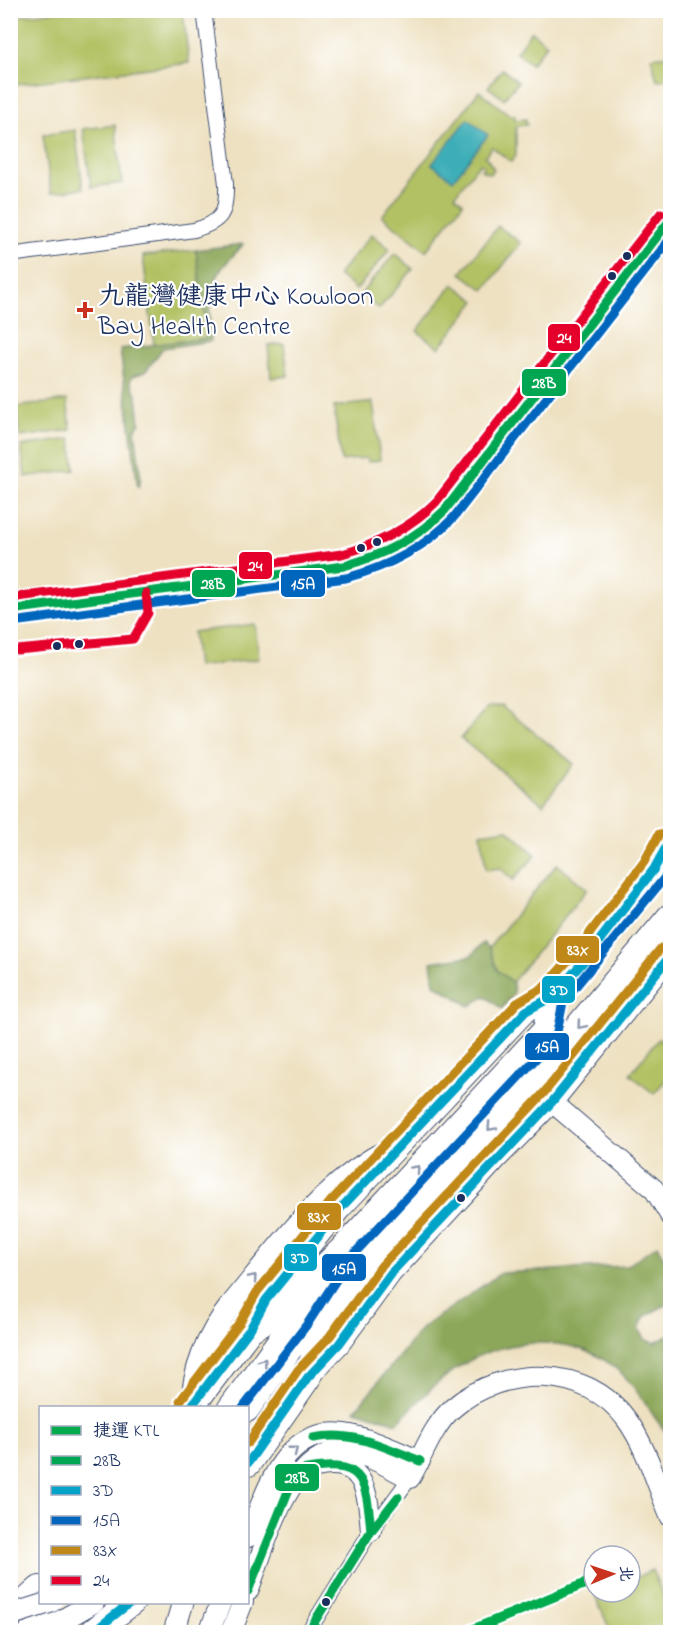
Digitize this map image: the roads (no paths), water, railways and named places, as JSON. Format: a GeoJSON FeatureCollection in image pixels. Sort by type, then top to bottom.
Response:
{"type":"FeatureCollection","features":[{"type":"Feature","properties":{"kind":"highway"},"geometry":{"type":"LineString","coordinates":[[191,1406],[250,1329],[277,1313],[342,1250],[546,1030],[552,997],[662,863]]}},
{"type":"Feature","properties":{"kind":"highway"},"geometry":{"type":"LineString","coordinates":[[249,1462],[308,1377],[319,1338],[390,1232],[531,1083],[670,916]]}},
{"type":"Feature","properties":{"kind":"highway"},"geometry":{"type":"LineString","coordinates":[[10,1615],[39,1590]]}},
{"type":"Feature","properties":{"kind":"highway"},"geometry":{"type":"LineString","coordinates":[[93,1632],[129,1604]]}},
{"type":"Feature","properties":{"kind":"main road"},"geometry":{"type":"LineString","coordinates":[[662,863],[670,840]]}},
{"type":"Feature","properties":{"kind":"main road"},"geometry":{"type":"LineString","coordinates":[[308,1377],[339,1344],[391,1273],[552,1102],[670,956]]}},
{"type":"Feature","properties":{"kind":"main road"},"geometry":{"type":"LineString","coordinates":[[250,1329],[266,1300],[340,1209],[526,1011],[552,997]]}},
{"type":"Feature","properties":{"kind":"main road"},"geometry":{"type":"LineString","coordinates":[[190,1406],[195,1375],[203,1350],[214,1328],[231,1305],[329,1193],[354,1170],[401,1143]]}},
{"type":"Feature","properties":{"kind":"main road"},"geometry":{"type":"LineString","coordinates":[[229,1406],[300,1326],[390,1232]]}},
{"type":"Feature","properties":{"kind":"main road"},"geometry":{"type":"LineString","coordinates":[[249,1409],[300,1326],[342,1250]]}},
{"type":"Feature","properties":{"kind":"main road"},"geometry":{"type":"LineString","coordinates":[[10,1615],[45,1604]]}},
{"type":"Feature","properties":{"kind":"main road"},"geometry":{"type":"LineString","coordinates":[[29,1632],[59,1622],[90,1604]]}},
{"type":"Feature","properties":{"kind":"main road"},"geometry":{"type":"LineString","coordinates":[[174,1632],[182,1604]]}},
{"type":"Feature","properties":{"kind":"street"},"geometry":{"type":"LineString","coordinates":[[10,255],[194,230],[212,225],[221,215],[227,201],[226,184],[204,10]]}},
{"type":"Feature","properties":{"kind":"street"},"geometry":{"type":"LineString","coordinates":[[10,610],[344,566],[396,548],[420,534],[446,510],[670,220]]}},
{"type":"Feature","properties":{"kind":"street"},"geometry":{"type":"LineString","coordinates":[[552,1102],[654,1189],[669,1212]]}},
{"type":"Feature","properties":{"kind":"street"},"geometry":{"type":"LineString","coordinates":[[308,1632],[371,1531],[415,1470],[439,1426],[451,1410],[465,1399],[510,1378],[540,1376],[564,1380],[588,1388],[609,1402],[627,1420],[670,1516]]}},
{"type":"Feature","properties":{"kind":"street"},"geometry":{"type":"LineString","coordinates":[[249,1536],[277,1468],[299,1445],[316,1437],[338,1434],[357,1437],[373,1452],[415,1470]]}},
{"type":"Feature","properties":{"kind":"street"},"geometry":{"type":"LineString","coordinates":[[249,1589],[289,1489],[302,1470],[318,1457],[335,1452],[373,1452]]}},
{"type":"Feature","properties":{"kind":"street"},"geometry":{"type":"LineString","coordinates":[[302,1470],[330,1464],[342,1465],[352,1470],[364,1483],[368,1492],[371,1531]]}},
{"type":"Feature","properties":{"kind":"street"},"geometry":{"type":"LineString","coordinates":[[209,1632],[220,1604]]}},
{"type":"Feature","properties":{"kind":"street"},"geometry":{"type":"LineString","coordinates":[[231,1632],[242,1604]]}},
{"type":"Feature","properties":{"kind":"water"},"geometry":{"type":"Polygon","coordinates":[[[468,119],[488,135],[453,180],[432,164],[468,119]]]}},
{"type":"Feature","properties":{"kind":"metro line","name":"KTL"},"geometry":{"type":"LineString","coordinates":[[467,1632],[582,1585]]}},
{"type":"Feature","properties":{"kind":"place","name":"九龍灣健康中心 Kowloon Bay Health Centre"},"geometry":{"type":"Point","coordinates":[85,310]}}]}
